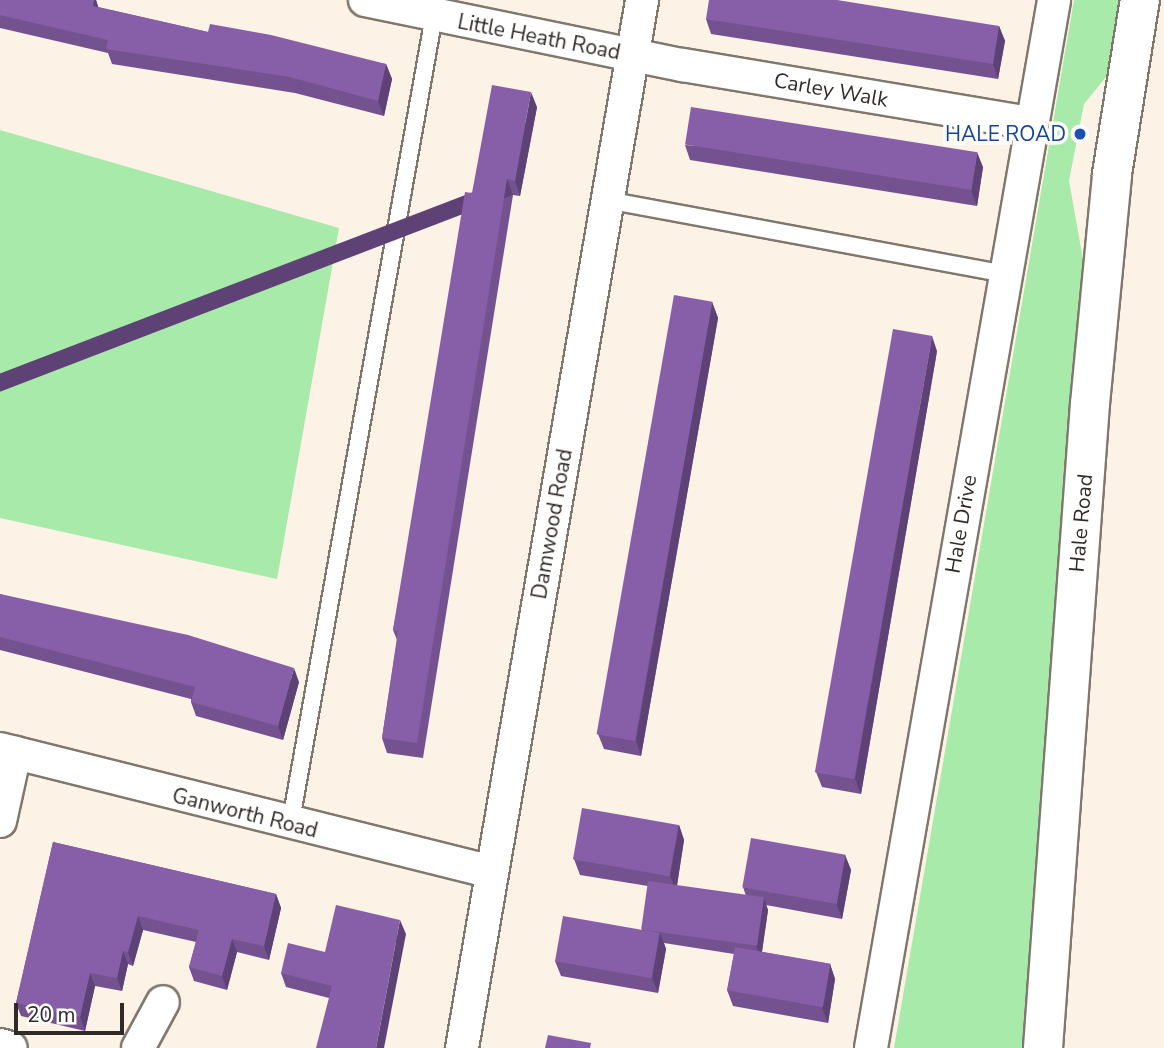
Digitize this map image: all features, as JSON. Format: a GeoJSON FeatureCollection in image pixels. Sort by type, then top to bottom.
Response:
{"type":"FeatureCollection","features":[{"type":"Feature","properties":{"kind":"street","name":"Little Heath Road"},"geometry":{"type":"LineString","coordinates":[[365,0],[632,55]]}},
{"type":"Feature","properties":{"kind":"street","name":"Damwood Road"},"geometry":{"type":"LineString","coordinates":[[462,1048],[642,0]]}},
{"type":"Feature","properties":{"kind":"street","name":"Hale Drive"},"geometry":{"type":"LineString","coordinates":[[871,1048],[1030,123],[1054,0]]}},
{"type":"Feature","properties":{"kind":"street","name":"Hale Road"},"geometry":{"type":"LineString","coordinates":[[1043,1048],[1090,404],[1112,174],[1140,0]]}},
{"type":"Feature","properties":{"kind":"street","name":"Carley Walk"},"geometry":{"type":"LineString","coordinates":[[632,55],[1030,123]]}},
{"type":"Feature","properties":{"kind":"street","name":"Ganworth Road"},"geometry":{"type":"LineString","coordinates":[[7,751],[290,826],[492,872]]}},
{"type":"Feature","properties":{"kind":"street"},"geometry":{"type":"LineString","coordinates":[[0,821],[7,751]]}},
{"type":"Feature","properties":{"kind":"street"},"geometry":{"type":"LineString","coordinates":[[138,1048],[163,1002]]}},
{"type":"Feature","properties":{"kind":"street"},"geometry":{"type":"LineString","coordinates":[[0,1045],[11,1048]]}},
{"type":"Feature","properties":{"kind":"lane"},"geometry":{"type":"LineString","coordinates":[[290,826],[435,16]]}},
{"type":"Feature","properties":{"kind":"lane"},"geometry":{"type":"LineString","coordinates":[[607,200],[1005,274]]}},
{"type":"Feature","properties":{"kind":"green space"},"geometry":{"type":"Polygon","coordinates":[[[1074,0],[1119,0],[1106,77],[1084,104],[1069,181],[1086,276],[1023,1048],[894,1048],[1074,0]]]}},
{"type":"Feature","properties":{"kind":"green space"},"geometry":{"type":"Polygon","coordinates":[[[0,130],[339,228],[277,579],[0,518],[0,130]]]}},
{"type":"Feature","properties":{"kind":"building"},"geometry":{"type":"Polygon","coordinates":[[[0,0],[94,0],[93,6],[208,32],[210,24],[271,35],[386,64],[378,101],[290,77],[106,49],[108,40],[0,15],[0,0]]]}},
{"type":"Feature","properties":{"kind":"building"},"geometry":{"type":"Polygon","coordinates":[[[709,0],[837,0],[999,26],[993,64],[706,19],[709,0]]]}},
{"type":"Feature","properties":{"kind":"building"},"geometry":{"type":"Polygon","coordinates":[[[492,85],[531,92],[515,181],[507,179],[417,743],[382,738],[398,631],[393,630],[465,192],[472,193],[492,85]]]}},
{"type":"Feature","properties":{"kind":"building"},"geometry":{"type":"Polygon","coordinates":[[[691,107],[977,152],[971,190],[685,145],[691,107]]]}},
{"type":"Feature","properties":{"kind":"building"},"geometry":{"type":"Polygon","coordinates":[[[674,295],[712,302],[635,741],[597,734],[674,295]]]}},
{"type":"Feature","properties":{"kind":"building"},"geometry":{"type":"Polygon","coordinates":[[[893,329],[932,336],[854,779],[815,772],[893,329]]]}},
{"type":"Feature","properties":{"kind":"building"},"geometry":{"type":"Polygon","coordinates":[[[0,594],[188,635],[294,668],[278,726],[191,702],[195,687],[0,637],[0,594]]]}},
{"type":"Feature","properties":{"kind":"building"},"geometry":{"type":"Polygon","coordinates":[[[582,808],[679,825],[669,876],[573,859],[582,808]]]}},
{"type":"Feature","properties":{"kind":"building"},"geometry":{"type":"Polygon","coordinates":[[[751,838],[846,855],[837,904],[742,887],[751,838]]]}},
{"type":"Feature","properties":{"kind":"building"},"geometry":{"type":"Polygon","coordinates":[[[53,842],[276,894],[264,946],[232,939],[222,976],[189,967],[199,930],[138,916],[128,952],[123,951],[117,978],[90,973],[80,1017],[16,1003],[53,842]]]}},
{"type":"Feature","properties":{"kind":"building"},"geometry":{"type":"Polygon","coordinates":[[[648,881],[764,897],[757,946],[641,930],[648,881]]]}},
{"type":"Feature","properties":{"kind":"building"},"geometry":{"type":"Polygon","coordinates":[[[336,905],[400,920],[376,1048],[316,1048],[332,986],[281,973],[288,943],[325,952],[336,905]]]}},
{"type":"Feature","properties":{"kind":"building"},"geometry":{"type":"Polygon","coordinates":[[[563,916],[660,933],[652,978],[555,961],[563,916]]]}},
{"type":"Feature","properties":{"kind":"building"},"geometry":{"type":"Polygon","coordinates":[[[735,947],[831,964],[823,1007],[727,990],[735,947]]]}},
{"type":"Feature","properties":{"kind":"building"},"geometry":{"type":"Polygon","coordinates":[[[548,1035],[591,1043],[590,1048],[545,1048],[548,1035]]]}},
{"type":"Feature","properties":{"kind":"place","name":"HALE ROAD"},"geometry":{"type":"Point","coordinates":[1080,134]}}]}
